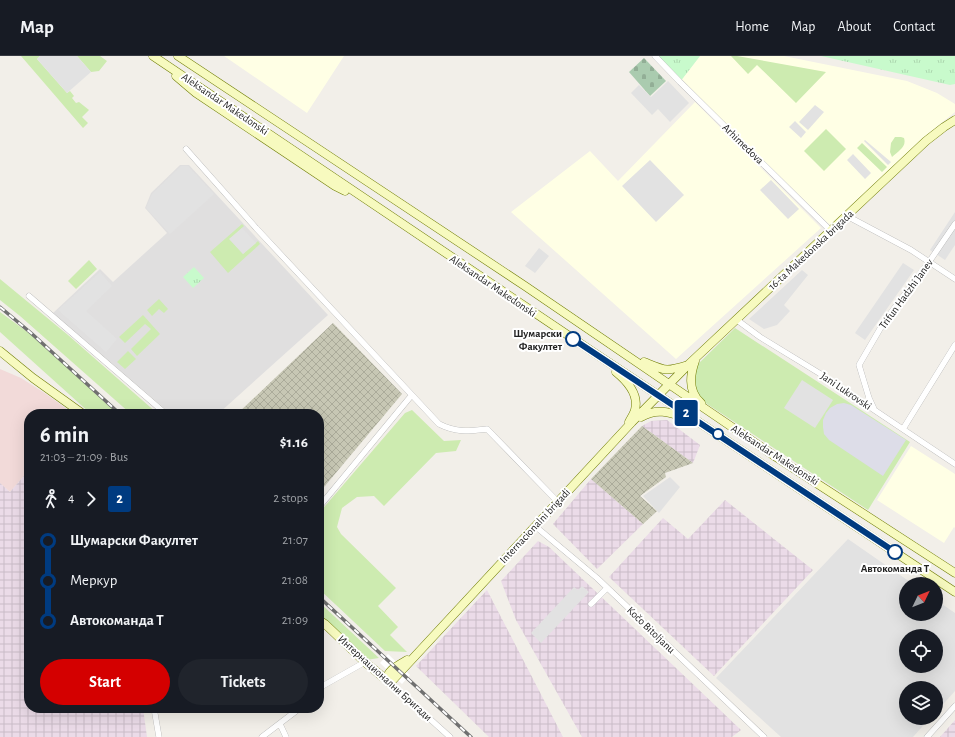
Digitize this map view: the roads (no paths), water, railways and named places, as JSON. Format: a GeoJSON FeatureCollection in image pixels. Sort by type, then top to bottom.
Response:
{"type":"FeatureCollection","features":[{"type":"Feature","properties":{"kind":"street","name":"Aleksandar Makedonski"},"geometry":{"type":"LineString","coordinates":[[154,56],[168,66],[174,74],[196,93],[335,186],[359,195],[955,592]]}},
{"type":"Feature","properties":{"kind":"street","name":"Aleksandar Makedonski"},"geometry":{"type":"LineString","coordinates":[[178,56],[628,356],[715,416],[955,573]]}},
{"type":"Feature","properties":{"kind":"street","name":"Arhimedova"},"geometry":{"type":"LineString","coordinates":[[655,56],[831,231]]}},
{"type":"Feature","properties":{"kind":"street","name":"16-ta Makedonska brigada"},"geometry":{"type":"LineString","coordinates":[[658,395],[692,361],[926,141],[955,120]]}},
{"type":"Feature","properties":{"kind":"street"},"geometry":{"type":"LineString","coordinates":[[186,149],[236,207],[313,288],[411,396],[439,424],[449,429],[464,432],[487,429],[557,502]]}},
{"type":"Feature","properties":{"kind":"street"},"geometry":{"type":"LineString","coordinates":[[846,216],[900,244],[955,279]]}},
{"type":"Feature","properties":{"kind":"street","name":"Trifun Hadzhi Janev"},"geometry":{"type":"LineString","coordinates":[[875,410],[869,398],[859,365],[884,322],[929,262],[955,224]]}},
{"type":"Feature","properties":{"kind":"street"},"geometry":{"type":"LineString","coordinates":[[29,296],[160,409]]}},
{"type":"Feature","properties":{"kind":"street","name":"Jani Lukrovski"},"geometry":{"type":"LineString","coordinates":[[737,320],[760,337],[819,373],[955,464]]}},
{"type":"Feature","properties":{"kind":"street"},"geometry":{"type":"LineString","coordinates":[[903,428],[955,345]]}},
{"type":"Feature","properties":{"kind":"street"},"geometry":{"type":"LineString","coordinates":[[0,351],[33,378],[76,409]]}},
{"type":"Feature","properties":{"kind":"street"},"geometry":{"type":"LineString","coordinates":[[596,354],[620,375],[635,395],[635,410],[627,427]]}},
{"type":"Feature","properties":{"kind":"street"},"geometry":{"type":"LineString","coordinates":[[628,356],[668,371],[692,361],[690,382],[697,400],[715,416]]}},
{"type":"Feature","properties":{"kind":"street","name":"Internacionalni brigadi"},"geometry":{"type":"LineString","coordinates":[[388,682],[658,395]]}},
{"type":"Feature","properties":{"kind":"street"},"geometry":{"type":"LineString","coordinates":[[324,501],[411,396]]}},
{"type":"Feature","properties":{"kind":"street"},"geometry":{"type":"LineString","coordinates":[[633,421],[647,413],[658,410],[700,423]]}},
{"type":"Feature","properties":{"kind":"street","name":"Kočo Bitoljanu"},"geometry":{"type":"LineString","coordinates":[[535,526],[607,588],[764,737]]}},
{"type":"Feature","properties":{"kind":"street"},"geometry":{"type":"LineString","coordinates":[[591,604],[607,588]]}},
{"type":"Feature","properties":{"kind":"street","name":"Интернационални Бригади"},"geometry":{"type":"LineString","coordinates":[[324,623],[365,662],[450,737]]}},
{"type":"Feature","properties":{"kind":"street","name":"Internacionalni brigadi"},"geometry":{"type":"LineString","coordinates":[[392,668],[413,657]]}},
{"type":"Feature","properties":{"kind":"street"},"geometry":{"type":"LineString","coordinates":[[324,685],[365,662],[383,669],[392,668]]}},
{"type":"Feature","properties":{"kind":"street","name":"Интернационални Бригади"},"geometry":{"type":"LineString","coordinates":[[388,682],[388,674],[392,668]]}},
{"type":"Feature","properties":{"kind":"street"},"geometry":{"type":"LineString","coordinates":[[927,737],[955,706]]}},
{"type":"Feature","properties":{"kind":"street"},"geometry":{"type":"LineString","coordinates":[[155,713],[159,737]]}},
{"type":"Feature","properties":{"kind":"street"},"geometry":{"type":"LineString","coordinates":[[262,737],[294,713]]}},
{"type":"Feature","properties":{"kind":"street"},"geometry":{"type":"LineString","coordinates":[[280,724],[286,737]]}},
{"type":"Feature","properties":{"kind":"railway"},"geometry":{"type":"LineString","coordinates":[[0,307],[31,333],[115,409]]}},
{"type":"Feature","properties":{"kind":"railway"},"geometry":{"type":"LineString","coordinates":[[324,602],[471,737]]}},
{"type":"Feature","properties":{"kind":"place","name":"Шумарски Факултет"},"geometry":{"type":"Point","coordinates":[573,339]}},
{"type":"Feature","properties":{"kind":"place","name":"Автокоманда Т"},"geometry":{"type":"Point","coordinates":[895,552]}}]}
